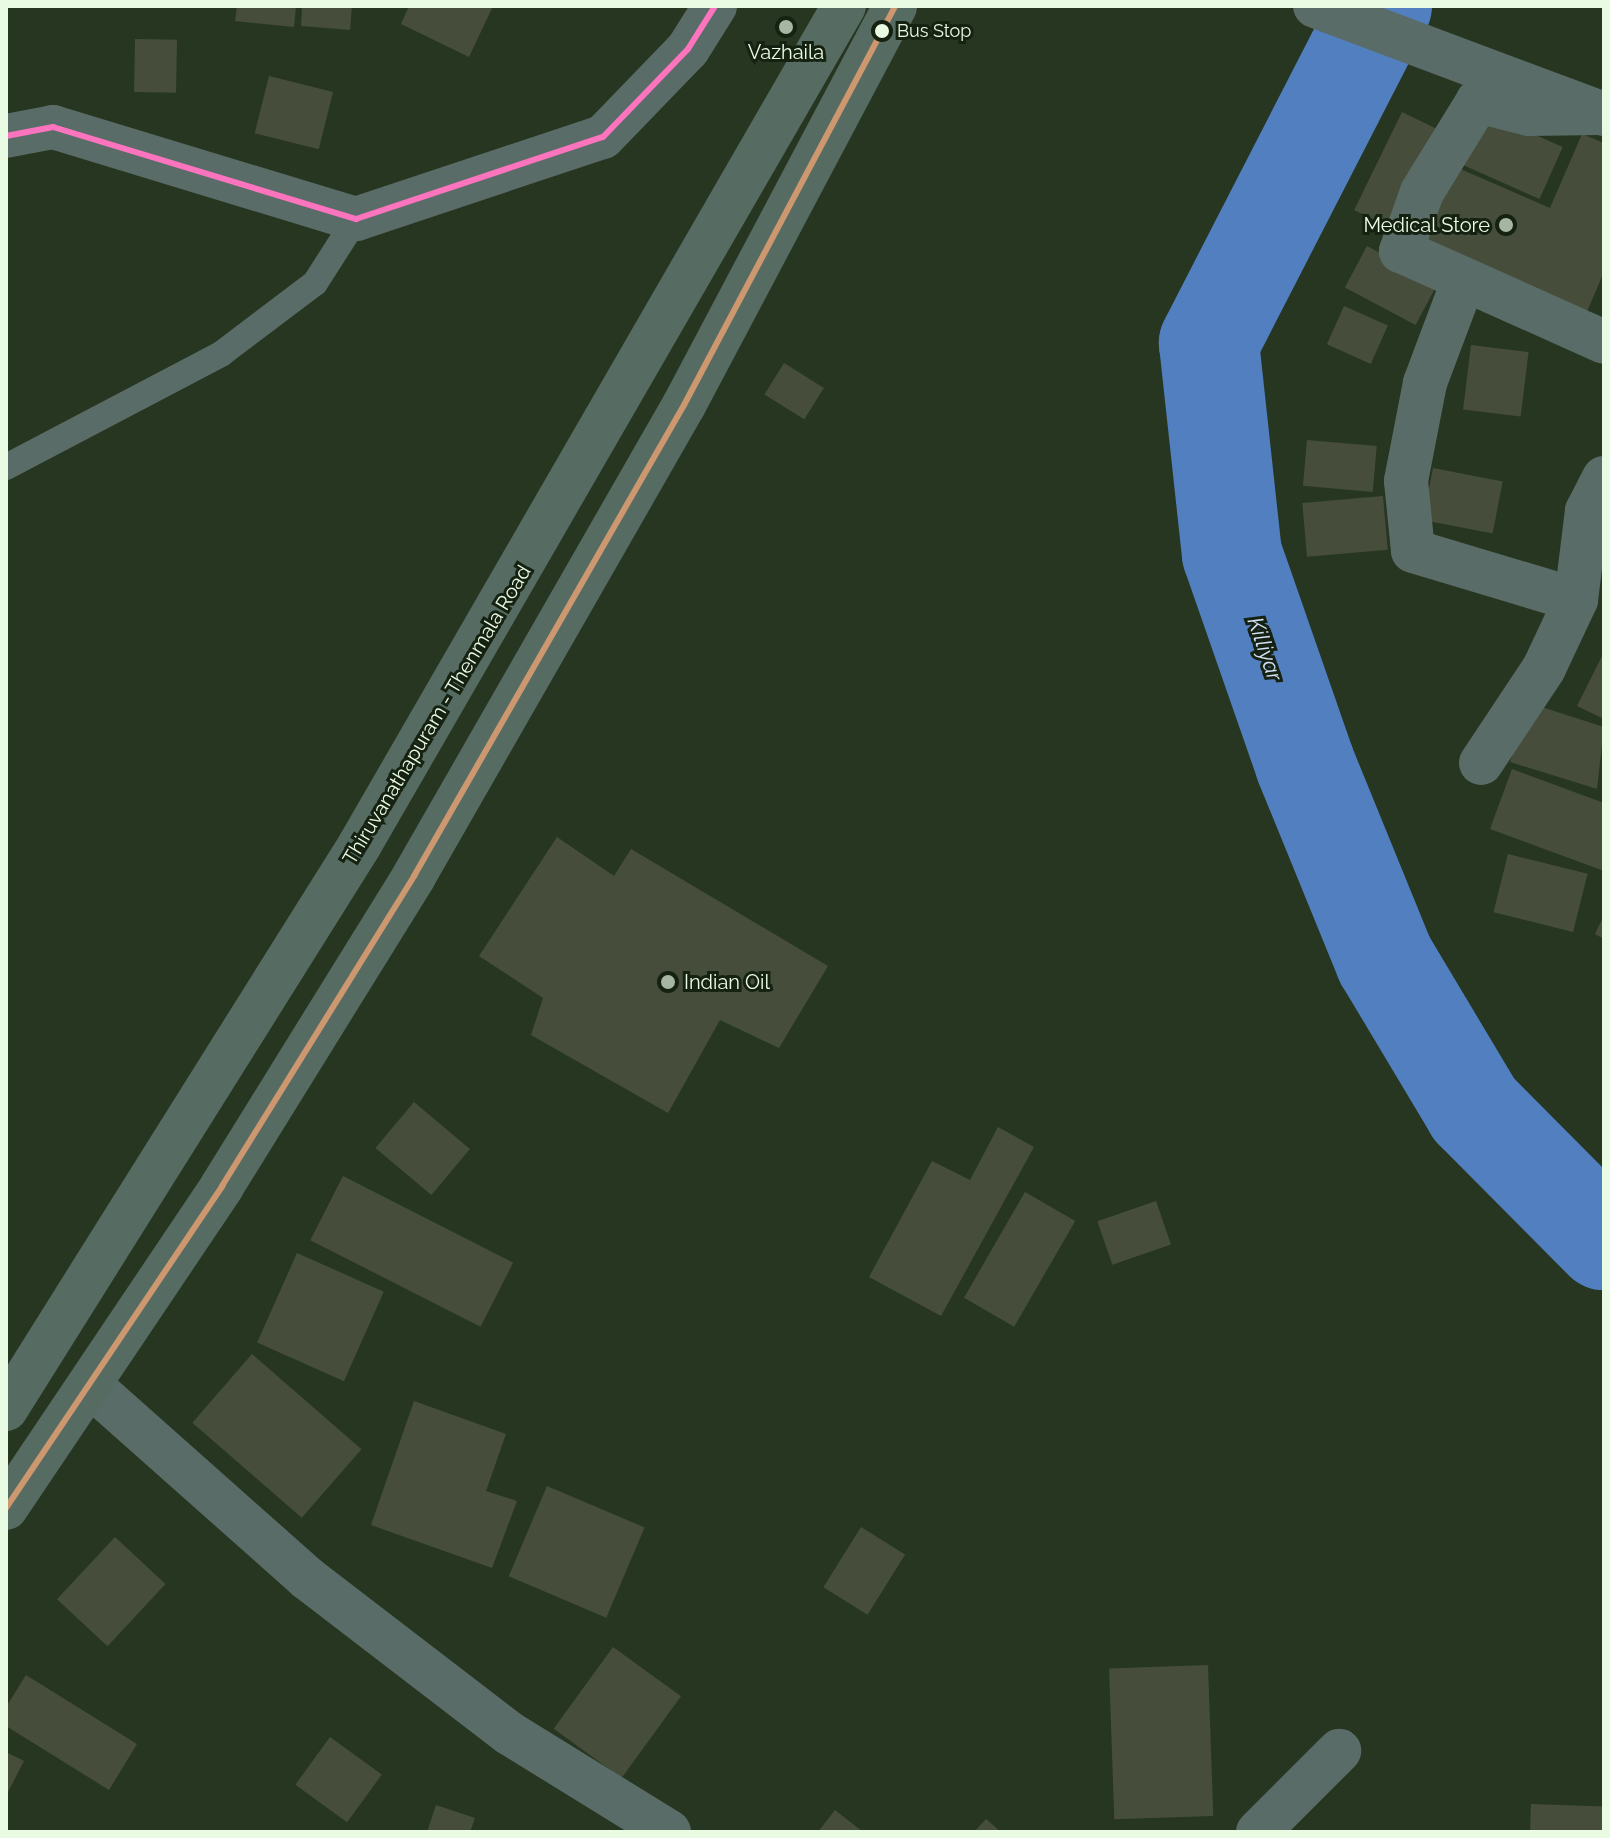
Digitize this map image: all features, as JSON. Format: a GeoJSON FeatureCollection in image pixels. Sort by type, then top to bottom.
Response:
{"type":"FeatureCollection","features":[{"type":"Feature","properties":{"kind":"main road","name":"Thiruvanathapuram - Thenmala Road"},"geometry":{"type":"LineString","coordinates":[[6,1409],[169,1154],[359,846],[844,6]]}},
{"type":"Feature","properties":{"kind":"main road"},"geometry":{"type":"LineString","coordinates":[[6,1508],[92,1387],[222,1186],[414,876],[684,405],[895,6]]}},
{"type":"Feature","properties":{"kind":"main road"},"geometry":{"type":"LineString","coordinates":[[359,846],[414,876]]}},
{"type":"Feature","properties":{"kind":"main road"},"geometry":{"type":"LineString","coordinates":[[169,1154],[222,1186]]}},
{"type":"Feature","properties":{"kind":"street"},"geometry":{"type":"LineString","coordinates":[[6,136],[53,127],[356,219],[603,137],[688,49],[715,6]]}},
{"type":"Feature","properties":{"kind":"street"},"geometry":{"type":"LineString","coordinates":[[1315,6],[1602,114]]}},
{"type":"Feature","properties":{"kind":"street"},"geometry":{"type":"LineString","coordinates":[[1602,114],[1529,114],[1478,101],[1459,120],[1401,251],[1604,342]]}},
{"type":"Feature","properties":{"kind":"street"},"geometry":{"type":"LineString","coordinates":[[1464,279],[1425,383],[1406,481],[1413,551],[1576,600]]}},
{"type":"Feature","properties":{"kind":"street"},"geometry":{"type":"LineString","coordinates":[[1481,763],[1544,668],[1576,600],[1587,511],[1604,478]]}},
{"type":"Feature","properties":{"kind":"street"},"geometry":{"type":"LineString","coordinates":[[92,1387],[370,1626],[509,1733],[669,1832]]}},
{"type":"Feature","properties":{"kind":"street"},"geometry":{"type":"LineString","coordinates":[[1258,1832],[1339,1751]]}},
{"type":"Feature","properties":{"kind":"lane"},"geometry":{"type":"LineString","coordinates":[[6,467],[221,354],[315,283],[356,219]]}},
{"type":"Feature","properties":{"kind":"building"},"geometry":{"type":"Polygon","coordinates":[[[237,6],[296,6],[294,27],[235,21],[237,6]]]}},
{"type":"Feature","properties":{"kind":"building"},"geometry":{"type":"Polygon","coordinates":[[[302,6],[352,6],[350,30],[301,26],[302,6]]]}},
{"type":"Feature","properties":{"kind":"building"},"geometry":{"type":"Polygon","coordinates":[[[409,6],[493,6],[469,57],[401,24],[409,6]]]}},
{"type":"Feature","properties":{"kind":"building"},"geometry":{"type":"Polygon","coordinates":[[[135,39],[177,40],[176,93],[134,92],[135,39]]]}},
{"type":"Feature","properties":{"kind":"building"},"geometry":{"type":"Polygon","coordinates":[[[269,76],[333,92],[319,149],[255,133],[269,76]]]}},
{"type":"Feature","properties":{"kind":"building"},"geometry":{"type":"Polygon","coordinates":[[[1475,108],[1563,147],[1540,199],[1452,160],[1475,108]]]}},
{"type":"Feature","properties":{"kind":"building"},"geometry":{"type":"Polygon","coordinates":[[[1402,112],[1445,133],[1397,231],[1354,210],[1402,112]]]}},
{"type":"Feature","properties":{"kind":"building"},"geometry":{"type":"Polygon","coordinates":[[[1582,134],[1604,143],[1604,272],[1585,316],[1408,239],[1442,161],[1550,208],[1582,134]]]}},
{"type":"Feature","properties":{"kind":"building"},"geometry":{"type":"Polygon","coordinates":[[[1367,246],[1438,284],[1416,325],[1345,287],[1367,246]]]}},
{"type":"Feature","properties":{"kind":"building"},"geometry":{"type":"Polygon","coordinates":[[[1344,306],[1388,326],[1371,364],[1327,344],[1344,306]]]}},
{"type":"Feature","properties":{"kind":"building"},"geometry":{"type":"Polygon","coordinates":[[[1471,345],[1529,352],[1521,417],[1463,410],[1471,345]]]}},
{"type":"Feature","properties":{"kind":"building"},"geometry":{"type":"Polygon","coordinates":[[[784,363],[824,388],[804,419],[764,394],[784,363]]]}},
{"type":"Feature","properties":{"kind":"building"},"geometry":{"type":"Polygon","coordinates":[[[1307,440],[1377,446],[1373,492],[1303,486],[1307,440]]]}},
{"type":"Feature","properties":{"kind":"building"},"geometry":{"type":"Polygon","coordinates":[[[1433,468],[1503,482],[1493,534],[1423,520],[1433,468]]]}},
{"type":"Feature","properties":{"kind":"building"},"geometry":{"type":"Polygon","coordinates":[[[1383,496],[1388,550],[1307,557],[1302,503],[1383,496]]]}},
{"type":"Feature","properties":{"kind":"building"},"geometry":{"type":"Polygon","coordinates":[[[1604,652],[1604,719],[1577,706],[1604,652]]]}},
{"type":"Feature","properties":{"kind":"building"},"geometry":{"type":"Polygon","coordinates":[[[1529,703],[1604,727],[1597,789],[1510,762],[1529,703]]]}},
{"type":"Feature","properties":{"kind":"building"},"geometry":{"type":"Polygon","coordinates":[[[1512,769],[1604,803],[1604,871],[1490,829],[1512,769]]]}},
{"type":"Feature","properties":{"kind":"building","name":"Indian Oil"},"geometry":{"type":"Polygon","coordinates":[[[557,837],[614,876],[631,849],[828,966],[779,1048],[720,1020],[668,1113],[531,1035],[543,998],[479,956],[557,837]]]}},
{"type":"Feature","properties":{"kind":"building"},"geometry":{"type":"Polygon","coordinates":[[[1508,854],[1588,874],[1573,932],[1493,912],[1508,854]]]}},
{"type":"Feature","properties":{"kind":"building"},"geometry":{"type":"Polygon","coordinates":[[[1604,915],[1604,939],[1595,934],[1604,915]]]}},
{"type":"Feature","properties":{"kind":"building"},"geometry":{"type":"Polygon","coordinates":[[[414,1102],[470,1149],[431,1195],[375,1148],[414,1102]]]}},
{"type":"Feature","properties":{"kind":"building"},"geometry":{"type":"Polygon","coordinates":[[[998,1127],[1034,1147],[941,1316],[869,1277],[932,1161],[970,1180],[998,1127]]]}},
{"type":"Feature","properties":{"kind":"building"},"geometry":{"type":"Polygon","coordinates":[[[343,1176],[513,1263],[480,1327],[310,1240],[343,1176]]]}},
{"type":"Feature","properties":{"kind":"building"},"geometry":{"type":"Polygon","coordinates":[[[1025,1192],[1075,1221],[1014,1327],[964,1298],[1025,1192]]]}},
{"type":"Feature","properties":{"kind":"building"},"geometry":{"type":"Polygon","coordinates":[[[1156,1201],[1171,1244],[1112,1265],[1097,1221],[1156,1201]]]}},
{"type":"Feature","properties":{"kind":"building"},"geometry":{"type":"Polygon","coordinates":[[[297,1253],[384,1292],[344,1381],[257,1343],[297,1253]]]}},
{"type":"Feature","properties":{"kind":"building"},"geometry":{"type":"Polygon","coordinates":[[[252,1354],[361,1449],[302,1518],[192,1423],[252,1354]]]}},
{"type":"Feature","properties":{"kind":"building"},"geometry":{"type":"Polygon","coordinates":[[[414,1401],[506,1434],[486,1491],[517,1501],[492,1568],[371,1525],[414,1401]]]}},
{"type":"Feature","properties":{"kind":"building"},"geometry":{"type":"Polygon","coordinates":[[[547,1486],[645,1527],[606,1618],[509,1576],[547,1486]]]}},
{"type":"Feature","properties":{"kind":"building"},"geometry":{"type":"Polygon","coordinates":[[[861,1527],[905,1555],[867,1615],[823,1587],[861,1527]]]}},
{"type":"Feature","properties":{"kind":"building"},"geometry":{"type":"Polygon","coordinates":[[[115,1537],[165,1584],[107,1646],[57,1599],[115,1537]]]}},
{"type":"Feature","properties":{"kind":"building"},"geometry":{"type":"Polygon","coordinates":[[[613,1647],[681,1696],[622,1778],[554,1729],[613,1647]]]}},
{"type":"Feature","properties":{"kind":"building"},"geometry":{"type":"Polygon","coordinates":[[[1208,1665],[1213,1816],[1114,1819],[1109,1668],[1208,1665]]]}},
{"type":"Feature","properties":{"kind":"building"},"geometry":{"type":"Polygon","coordinates":[[[26,1675],[137,1744],[109,1790],[6,1726],[6,1707],[26,1675]]]}},
{"type":"Feature","properties":{"kind":"building"},"geometry":{"type":"Polygon","coordinates":[[[330,1737],[382,1775],[347,1822],[295,1785],[330,1737]]]}},
{"type":"Feature","properties":{"kind":"building"},"geometry":{"type":"Polygon","coordinates":[[[6,1752],[24,1761],[6,1796],[6,1752]]]}},
{"type":"Feature","properties":{"kind":"building"},"geometry":{"type":"Polygon","coordinates":[[[1531,1804],[1604,1807],[1603,1832],[1530,1832],[1531,1804]]]}},
{"type":"Feature","properties":{"kind":"building"},"geometry":{"type":"Polygon","coordinates":[[[436,1805],[475,1818],[470,1832],[427,1832],[436,1805]]]}},
{"type":"Feature","properties":{"kind":"building"},"geometry":{"type":"Polygon","coordinates":[[[835,1810],[863,1832],[818,1832],[835,1810]]]}},
{"type":"Feature","properties":{"kind":"building"},"geometry":{"type":"Polygon","coordinates":[[[986,1819],[1001,1832],[974,1832],[986,1819]]]}},
{"type":"Feature","properties":{"kind":"waterway","name":"Killiyar"},"geometry":{"type":"LineString","coordinates":[[1382,6],[1209,343],[1232,554],[1305,764],[1385,960],[1474,1109],[1604,1240]]}},
{"type":"Feature","properties":{"kind":"transit line"},"geometry":{"type":"LineString","coordinates":[[6,136],[53,127],[356,219],[603,137],[688,49],[715,6]]}},
{"type":"Feature","properties":{"kind":"transit line"},"geometry":{"type":"LineString","coordinates":[[6,1508],[222,1186],[414,876],[684,405],[895,6]]}},
{"type":"Feature","properties":{"kind":"place","name":"Vazhaila"},"geometry":{"type":"Point","coordinates":[786,27]}},
{"type":"Feature","properties":{"kind":"place","name":"Bus Stop"},"geometry":{"type":"Point","coordinates":[882,31]}},
{"type":"Feature","properties":{"kind":"place","name":"Medical Store"},"geometry":{"type":"Point","coordinates":[1506,225]}},
{"type":"Feature","properties":{"kind":"place","name":"Indian Oil"},"geometry":{"type":"Point","coordinates":[668,982]}}]}
